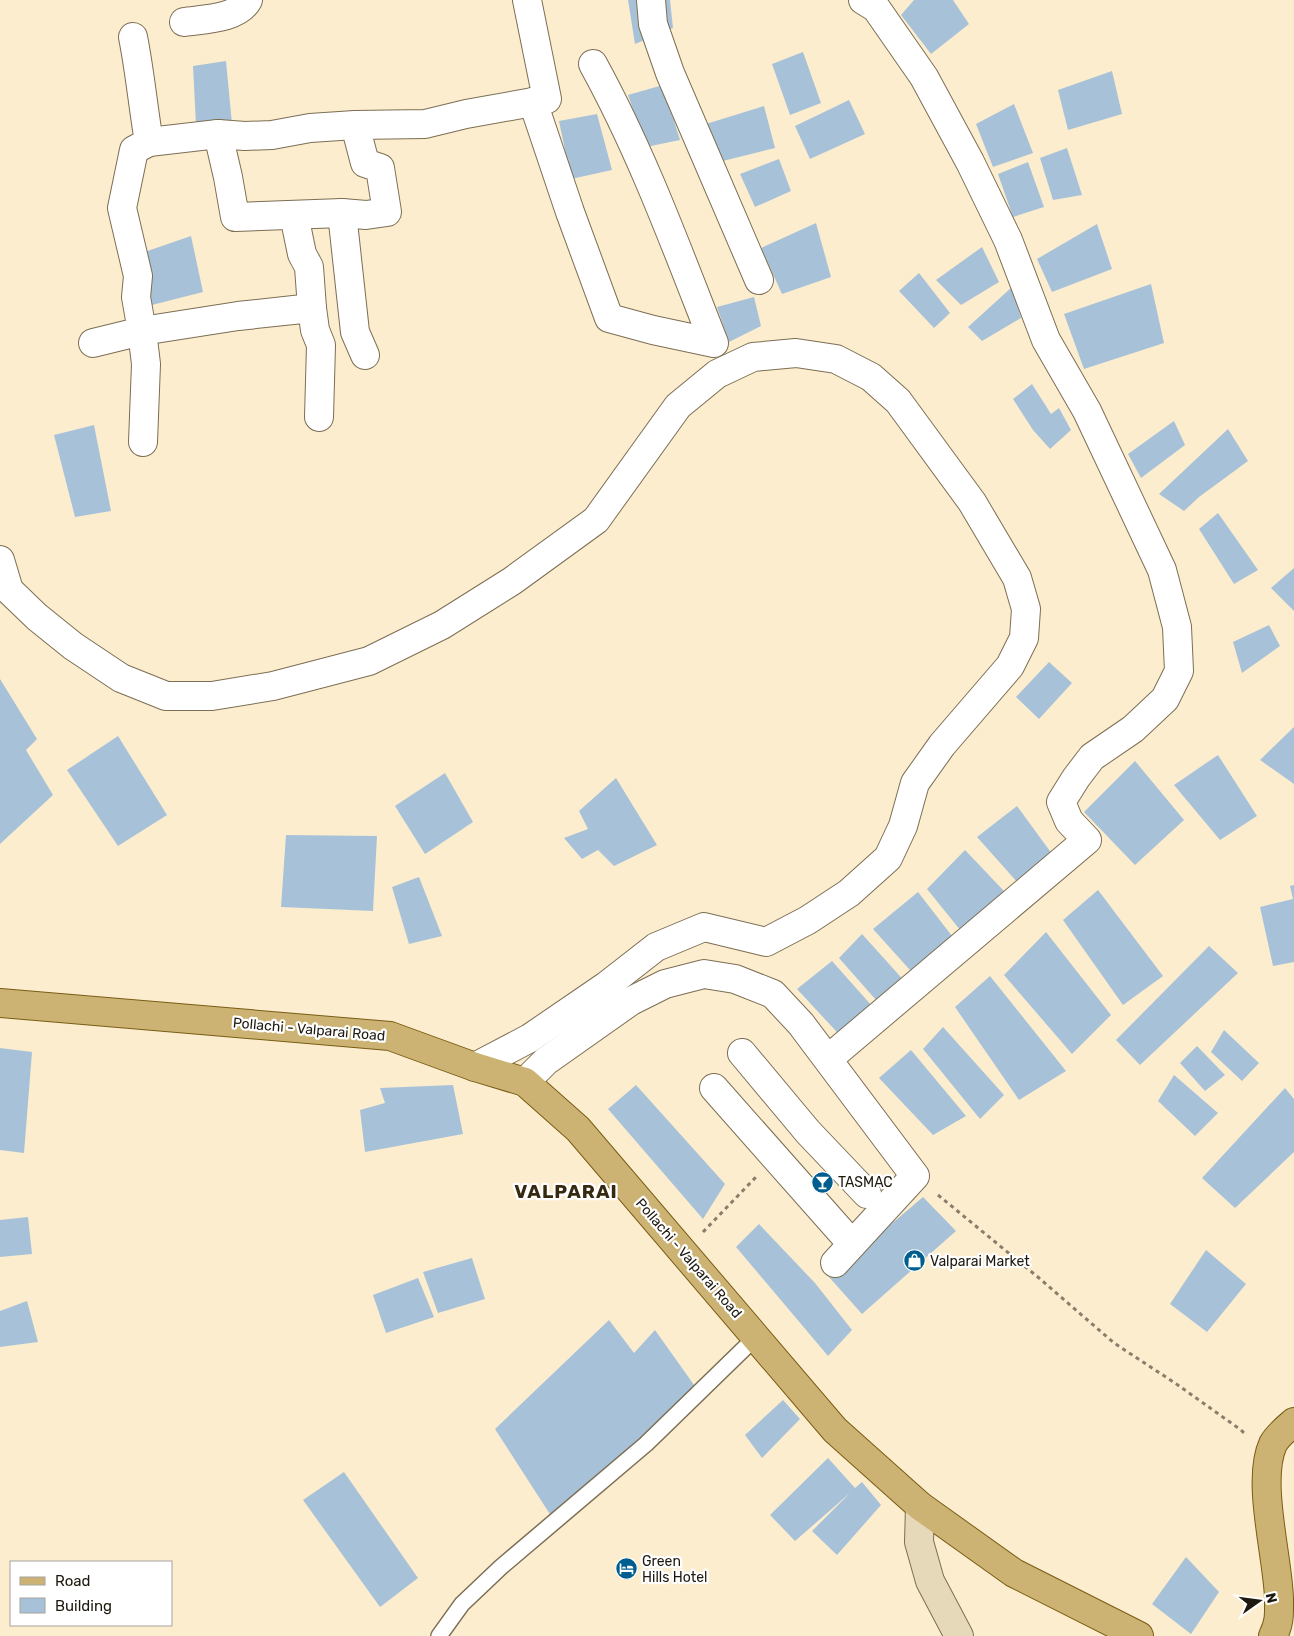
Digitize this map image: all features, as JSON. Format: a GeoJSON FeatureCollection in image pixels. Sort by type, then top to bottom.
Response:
{"type":"FeatureCollection","features":[{"type":"Feature","properties":{"kind":"main road","name":"Pollachi - Valparai Road"},"geometry":{"type":"LineString","coordinates":[[0,1003],[390,1036],[475,1067],[524,1082],[578,1129],[835,1430],[920,1506],[1014,1574],[1139,1636]]}},
{"type":"Feature","properties":{"kind":"main road"},"geometry":{"type":"LineString","coordinates":[[1274,1636],[1279,1624],[1279,1586],[1267,1499],[1268,1459],[1274,1443],[1292,1429]]}},
{"type":"Feature","properties":{"kind":"street"},"geometry":{"type":"LineString","coordinates":[[184,22],[227,16],[246,4],[248,0]]}},
{"type":"Feature","properties":{"kind":"street"},"geometry":{"type":"LineString","coordinates":[[143,442],[146,364],[136,297],[138,276],[122,208],[134,150],[149,142],[218,134],[272,135],[310,128],[425,124],[466,114],[547,99],[527,0]]}},
{"type":"Feature","properties":{"kind":"street"},"geometry":{"type":"LineString","coordinates":[[651,0],[653,24],[670,74],[759,280]]}},
{"type":"Feature","properties":{"kind":"street"},"geometry":{"type":"LineString","coordinates":[[828,1059],[1087,840],[1069,821],[1061,802],[1092,757],[1133,728],[1164,699],[1179,671],[1177,627],[1162,570],[1087,411],[1046,340],[1008,240],[970,162],[924,77],[874,3]]}},
{"type":"Feature","properties":{"kind":"street"},"geometry":{"type":"LineString","coordinates":[[133,37],[140,70],[143,108],[149,142]]}},
{"type":"Feature","properties":{"kind":"street"},"geometry":{"type":"LineString","coordinates":[[533,102],[570,212],[609,318],[714,343],[644,168],[616,106],[593,64]]}},
{"type":"Feature","properties":{"kind":"street"},"geometry":{"type":"LineString","coordinates":[[218,134],[235,217],[342,213],[366,215],[386,212],[380,168],[365,163],[354,125]]}},
{"type":"Feature","properties":{"kind":"street"},"geometry":{"type":"LineString","coordinates":[[342,213],[355,332],[365,355]]}},
{"type":"Feature","properties":{"kind":"street"},"geometry":{"type":"LineString","coordinates":[[294,215],[302,254],[309,266],[315,330],[321,345],[319,417]]}},
{"type":"Feature","properties":{"kind":"street"},"geometry":{"type":"LineString","coordinates":[[93,343],[142,331],[245,315],[312,308]]}},
{"type":"Feature","properties":{"kind":"street"},"geometry":{"type":"LineString","coordinates":[[0,560],[9,590],[37,617],[73,646],[121,678],[166,696],[212,696],[272,686],[369,661],[442,625],[512,581],[596,520],[678,406],[716,374],[753,357],[796,353],[836,359],[871,377],[898,401],[972,502],[1018,578],[1026,609],[1024,638],[1010,666],[942,745],[915,783],[902,826],[888,858],[849,893],[808,920],[766,942],[704,927],[656,947],[606,986],[530,1038],[475,1067]]}},
{"type":"Feature","properties":{"kind":"street"},"geometry":{"type":"LineString","coordinates":[[524,1082],[546,1060],[631,1001],[665,984],[704,974],[735,979],[773,994],[801,1024],[915,1176],[852,1244],[714,1088]]}},
{"type":"Feature","properties":{"kind":"street"},"geometry":{"type":"LineString","coordinates":[[742,1053],[808,1132],[867,1194]]}},
{"type":"Feature","properties":{"kind":"street"},"geometry":{"type":"LineString","coordinates":[[920,1506],[920,1542],[930,1581],[959,1636]]}},
{"type":"Feature","properties":{"kind":"lane"},"geometry":{"type":"LineString","coordinates":[[439,1636],[468,1598],[501,1567],[646,1444],[756,1337]]}},
{"type":"Feature","properties":{"kind":"path"},"geometry":{"type":"LineString","coordinates":[[915,1176],[1039,1278],[1114,1344],[1175,1383],[1241,1430],[1268,1459]]}},
{"type":"Feature","properties":{"kind":"building"},"geometry":{"type":"Polygon","coordinates":[[[628,0],[670,0],[673,28],[635,44],[628,0]]]}},
{"type":"Feature","properties":{"kind":"building"},"geometry":{"type":"Polygon","coordinates":[[[914,0],[953,0],[969,24],[931,54],[901,15],[914,0]]]}},
{"type":"Feature","properties":{"kind":"building"},"geometry":{"type":"Polygon","coordinates":[[[803,52],[821,103],[790,115],[772,64],[803,52]]]}},
{"type":"Feature","properties":{"kind":"building"},"geometry":{"type":"Polygon","coordinates":[[[226,61],[232,124],[196,125],[193,66],[226,61]]]}},
{"type":"Feature","properties":{"kind":"building"},"geometry":{"type":"Polygon","coordinates":[[[1112,71],[1122,114],[1068,130],[1058,90],[1112,71]]]}},
{"type":"Feature","properties":{"kind":"building"},"geometry":{"type":"Polygon","coordinates":[[[663,85],[680,140],[646,147],[628,95],[663,85]]]}},
{"type":"Feature","properties":{"kind":"building"},"geometry":{"type":"Polygon","coordinates":[[[849,100],[865,134],[810,159],[795,126],[849,100]]]}},
{"type":"Feature","properties":{"kind":"building"},"geometry":{"type":"Polygon","coordinates":[[[1014,104],[1033,153],[993,167],[976,124],[1014,104]]]}},
{"type":"Feature","properties":{"kind":"building"},"geometry":{"type":"Polygon","coordinates":[[[764,106],[775,148],[719,162],[706,124],[764,106]]]}},
{"type":"Feature","properties":{"kind":"building"},"geometry":{"type":"Polygon","coordinates":[[[597,114],[612,170],[571,179],[559,121],[597,114]]]}},
{"type":"Feature","properties":{"kind":"building"},"geometry":{"type":"Polygon","coordinates":[[[1067,148],[1082,195],[1053,200],[1040,158],[1067,148]]]}},
{"type":"Feature","properties":{"kind":"building"},"geometry":{"type":"Polygon","coordinates":[[[779,159],[791,191],[755,207],[740,174],[779,159]]]}},
{"type":"Feature","properties":{"kind":"building"},"geometry":{"type":"Polygon","coordinates":[[[1028,162],[1044,207],[1013,217],[998,174],[1028,162]]]}},
{"type":"Feature","properties":{"kind":"building"},"geometry":{"type":"Polygon","coordinates":[[[816,223],[831,277],[782,294],[761,248],[816,223]]]}},
{"type":"Feature","properties":{"kind":"building"},"geometry":{"type":"Polygon","coordinates":[[[1097,224],[1112,269],[1052,292],[1037,259],[1097,224]]]}},
{"type":"Feature","properties":{"kind":"building"},"geometry":{"type":"Polygon","coordinates":[[[191,236],[203,292],[148,306],[133,256],[191,236]]]}},
{"type":"Feature","properties":{"kind":"building"},"geometry":{"type":"Polygon","coordinates":[[[982,247],[999,282],[961,305],[936,280],[982,247]]]}},
{"type":"Feature","properties":{"kind":"building"},"geometry":{"type":"Polygon","coordinates":[[[919,273],[950,313],[934,328],[899,291],[919,273]]]}},
{"type":"Feature","properties":{"kind":"building"},"geometry":{"type":"Polygon","coordinates":[[[1151,284],[1164,343],[1084,369],[1064,314],[1151,284]]]}},
{"type":"Feature","properties":{"kind":"building"},"geometry":{"type":"Polygon","coordinates":[[[1012,287],[1021,318],[982,341],[968,327],[1012,287]]]}},
{"type":"Feature","properties":{"kind":"building"},"geometry":{"type":"Polygon","coordinates":[[[754,297],[761,326],[729,342],[717,307],[754,297]]]}},
{"type":"Feature","properties":{"kind":"building"},"geometry":{"type":"Polygon","coordinates":[[[1032,384],[1051,414],[1059,408],[1071,430],[1050,449],[1033,430],[1013,399],[1032,384]]]}},
{"type":"Feature","properties":{"kind":"building"},"geometry":{"type":"Polygon","coordinates":[[[1174,421],[1185,445],[1141,478],[1128,454],[1174,421]]]}},
{"type":"Feature","properties":{"kind":"building"},"geometry":{"type":"Polygon","coordinates":[[[94,425],[111,511],[75,517],[54,435],[94,425]]]}},
{"type":"Feature","properties":{"kind":"building"},"geometry":{"type":"Polygon","coordinates":[[[1228,429],[1248,461],[1199,497],[1184,511],[1159,494],[1228,429]]]}},
{"type":"Feature","properties":{"kind":"building"},"geometry":{"type":"Polygon","coordinates":[[[1218,513],[1258,570],[1234,584],[1199,529],[1218,513]]]}},
{"type":"Feature","properties":{"kind":"building"},"geometry":{"type":"Polygon","coordinates":[[[1294,568],[1294,611],[1271,588],[1294,568]]]}},
{"type":"Feature","properties":{"kind":"building"},"geometry":{"type":"Polygon","coordinates":[[[1269,625],[1280,646],[1242,673],[1233,642],[1269,625]]]}},
{"type":"Feature","properties":{"kind":"building"},"geometry":{"type":"Polygon","coordinates":[[[1049,662],[1072,683],[1039,719],[1016,697],[1049,662]]]}},
{"type":"Feature","properties":{"kind":"building"},"geometry":{"type":"Polygon","coordinates":[[[0,679],[37,739],[26,750],[53,795],[0,844],[0,679]]]}},
{"type":"Feature","properties":{"kind":"building"},"geometry":{"type":"Polygon","coordinates":[[[1294,727],[1294,784],[1260,760],[1294,727]]]}},
{"type":"Feature","properties":{"kind":"building"},"geometry":{"type":"Polygon","coordinates":[[[118,736],[167,815],[118,846],[67,770],[118,736]]]}},
{"type":"Feature","properties":{"kind":"building"},"geometry":{"type":"Polygon","coordinates":[[[1218,755],[1257,816],[1220,840],[1174,785],[1218,755]]]}},
{"type":"Feature","properties":{"kind":"building"},"geometry":{"type":"Polygon","coordinates":[[[1135,761],[1184,820],[1135,865],[1084,812],[1135,761]]]}},
{"type":"Feature","properties":{"kind":"building"},"geometry":{"type":"Polygon","coordinates":[[[445,773],[473,822],[425,854],[395,806],[445,773]]]}},
{"type":"Feature","properties":{"kind":"building"},"geometry":{"type":"Polygon","coordinates":[[[616,778],[657,845],[614,866],[598,850],[582,859],[564,838],[588,829],[579,811],[616,778]]]}},
{"type":"Feature","properties":{"kind":"building"},"geometry":{"type":"Polygon","coordinates":[[[1017,806],[1066,873],[1034,901],[977,837],[1017,806]]]}},
{"type":"Feature","properties":{"kind":"building"},"geometry":{"type":"Polygon","coordinates":[[[286,835],[377,836],[373,911],[281,907],[286,835]]]}},
{"type":"Feature","properties":{"kind":"building"},"geometry":{"type":"Polygon","coordinates":[[[965,850],[1022,910],[978,952],[927,889],[965,850]]]}},
{"type":"Feature","properties":{"kind":"building"},"geometry":{"type":"Polygon","coordinates":[[[419,877],[442,936],[409,944],[392,887],[419,877]]]}},
{"type":"Feature","properties":{"kind":"building"},"geometry":{"type":"Polygon","coordinates":[[[1294,885],[1294,962],[1273,966],[1260,907],[1293,899],[1290,886],[1294,885]]]}},
{"type":"Feature","properties":{"kind":"building"},"geometry":{"type":"Polygon","coordinates":[[[1098,890],[1163,976],[1123,1005],[1063,920],[1098,890]]]}},
{"type":"Feature","properties":{"kind":"building"},"geometry":{"type":"Polygon","coordinates":[[[918,892],[969,958],[928,990],[873,929],[918,892]]]}},
{"type":"Feature","properties":{"kind":"building"},"geometry":{"type":"Polygon","coordinates":[[[1046,932],[1111,1015],[1072,1054],[1004,975],[1046,932]]]}},
{"type":"Feature","properties":{"kind":"building"},"geometry":{"type":"Polygon","coordinates":[[[862,934],[917,995],[891,1017],[839,958],[862,934]]]}},
{"type":"Feature","properties":{"kind":"building"},"geometry":{"type":"Polygon","coordinates":[[[1209,946],[1238,973],[1140,1065],[1116,1040],[1209,946]]]}},
{"type":"Feature","properties":{"kind":"building"},"geometry":{"type":"Polygon","coordinates":[[[832,961],[880,1015],[847,1043],[797,989],[832,961]]]}},
{"type":"Feature","properties":{"kind":"building"},"geometry":{"type":"Polygon","coordinates":[[[990,976],[1066,1071],[1019,1100],[955,1007],[990,976]]]}},
{"type":"Feature","properties":{"kind":"building"},"geometry":{"type":"Polygon","coordinates":[[[943,1027],[1004,1095],[980,1119],[923,1049],[943,1027]]]}},
{"type":"Feature","properties":{"kind":"building"},"geometry":{"type":"Polygon","coordinates":[[[1224,1030],[1259,1063],[1242,1081],[1211,1052],[1224,1030]]]}},
{"type":"Feature","properties":{"kind":"building"},"geometry":{"type":"Polygon","coordinates":[[[1197,1046],[1225,1075],[1205,1091],[1180,1063],[1197,1046]]]}},
{"type":"Feature","properties":{"kind":"building"},"geometry":{"type":"Polygon","coordinates":[[[0,1048],[32,1052],[24,1153],[0,1150],[0,1048]]]}},
{"type":"Feature","properties":{"kind":"building"},"geometry":{"type":"Polygon","coordinates":[[[911,1050],[966,1116],[933,1135],[879,1078],[911,1050]]]}},
{"type":"Feature","properties":{"kind":"building"},"geometry":{"type":"Polygon","coordinates":[[[1174,1075],[1218,1113],[1195,1136],[1158,1101],[1174,1075]]]}},
{"type":"Feature","properties":{"kind":"building"},"geometry":{"type":"Polygon","coordinates":[[[453,1085],[463,1134],[365,1152],[360,1110],[385,1103],[380,1088],[453,1085]]]}},
{"type":"Feature","properties":{"kind":"building"},"geometry":{"type":"Polygon","coordinates":[[[636,1085],[725,1184],[703,1219],[608,1109],[636,1085]]]}},
{"type":"Feature","properties":{"kind":"building"},"geometry":{"type":"Polygon","coordinates":[[[1285,1088],[1294,1099],[1294,1152],[1235,1208],[1202,1178],[1285,1088]]]}},
{"type":"Feature","properties":{"kind":"building"},"geometry":{"type":"Polygon","coordinates":[[[923,1197],[956,1231],[862,1314],[829,1277],[923,1197]]]}},
{"type":"Feature","properties":{"kind":"building"},"geometry":{"type":"Polygon","coordinates":[[[28,1217],[32,1254],[0,1257],[0,1220],[28,1217]]]}},
{"type":"Feature","properties":{"kind":"building"},"geometry":{"type":"Polygon","coordinates":[[[759,1224],[815,1283],[852,1330],[828,1356],[736,1247],[759,1224]]]}},
{"type":"Feature","properties":{"kind":"building"},"geometry":{"type":"Polygon","coordinates":[[[1206,1250],[1246,1284],[1207,1332],[1170,1304],[1206,1250]]]}},
{"type":"Feature","properties":{"kind":"building"},"geometry":{"type":"Polygon","coordinates":[[[472,1258],[485,1299],[438,1313],[423,1272],[472,1258]]]}},
{"type":"Feature","properties":{"kind":"building"},"geometry":{"type":"Polygon","coordinates":[[[418,1278],[434,1317],[386,1333],[373,1295],[418,1278]]]}},
{"type":"Feature","properties":{"kind":"building"},"geometry":{"type":"Polygon","coordinates":[[[27,1301],[38,1342],[0,1347],[0,1311],[27,1301]]]}},
{"type":"Feature","properties":{"kind":"building"},"geometry":{"type":"Polygon","coordinates":[[[609,1320],[634,1353],[655,1330],[699,1392],[555,1522],[495,1429],[609,1320]]]}},
{"type":"Feature","properties":{"kind":"building"},"geometry":{"type":"Polygon","coordinates":[[[783,1400],[800,1419],[762,1458],[745,1435],[783,1400]]]}},
{"type":"Feature","properties":{"kind":"building"},"geometry":{"type":"Polygon","coordinates":[[[828,1458],[855,1488],[862,1482],[881,1505],[837,1555],[812,1531],[850,1493],[795,1541],[770,1515],[828,1458]]]}},
{"type":"Feature","properties":{"kind":"building"},"geometry":{"type":"Polygon","coordinates":[[[344,1472],[418,1578],[380,1607],[303,1500],[344,1472]]]}},
{"type":"Feature","properties":{"kind":"building"},"geometry":{"type":"Polygon","coordinates":[[[1186,1557],[1219,1592],[1191,1634],[1152,1604],[1186,1557]]]}},
{"type":"Feature","properties":{"kind":"place","name":"TASMAC"},"geometry":{"type":"Point","coordinates":[822,1182]}},
{"type":"Feature","properties":{"kind":"place","name":"Valparai Market"},"geometry":{"type":"Point","coordinates":[914,1261]}},
{"type":"Feature","properties":{"kind":"place","name":"Green Hills Hotel"},"geometry":{"type":"Point","coordinates":[626,1569]}},
{"type":"Feature","properties":{"kind":"district","name":"VALPARAI"},"geometry":{"type":"Point","coordinates":[566,1191]}}]}
